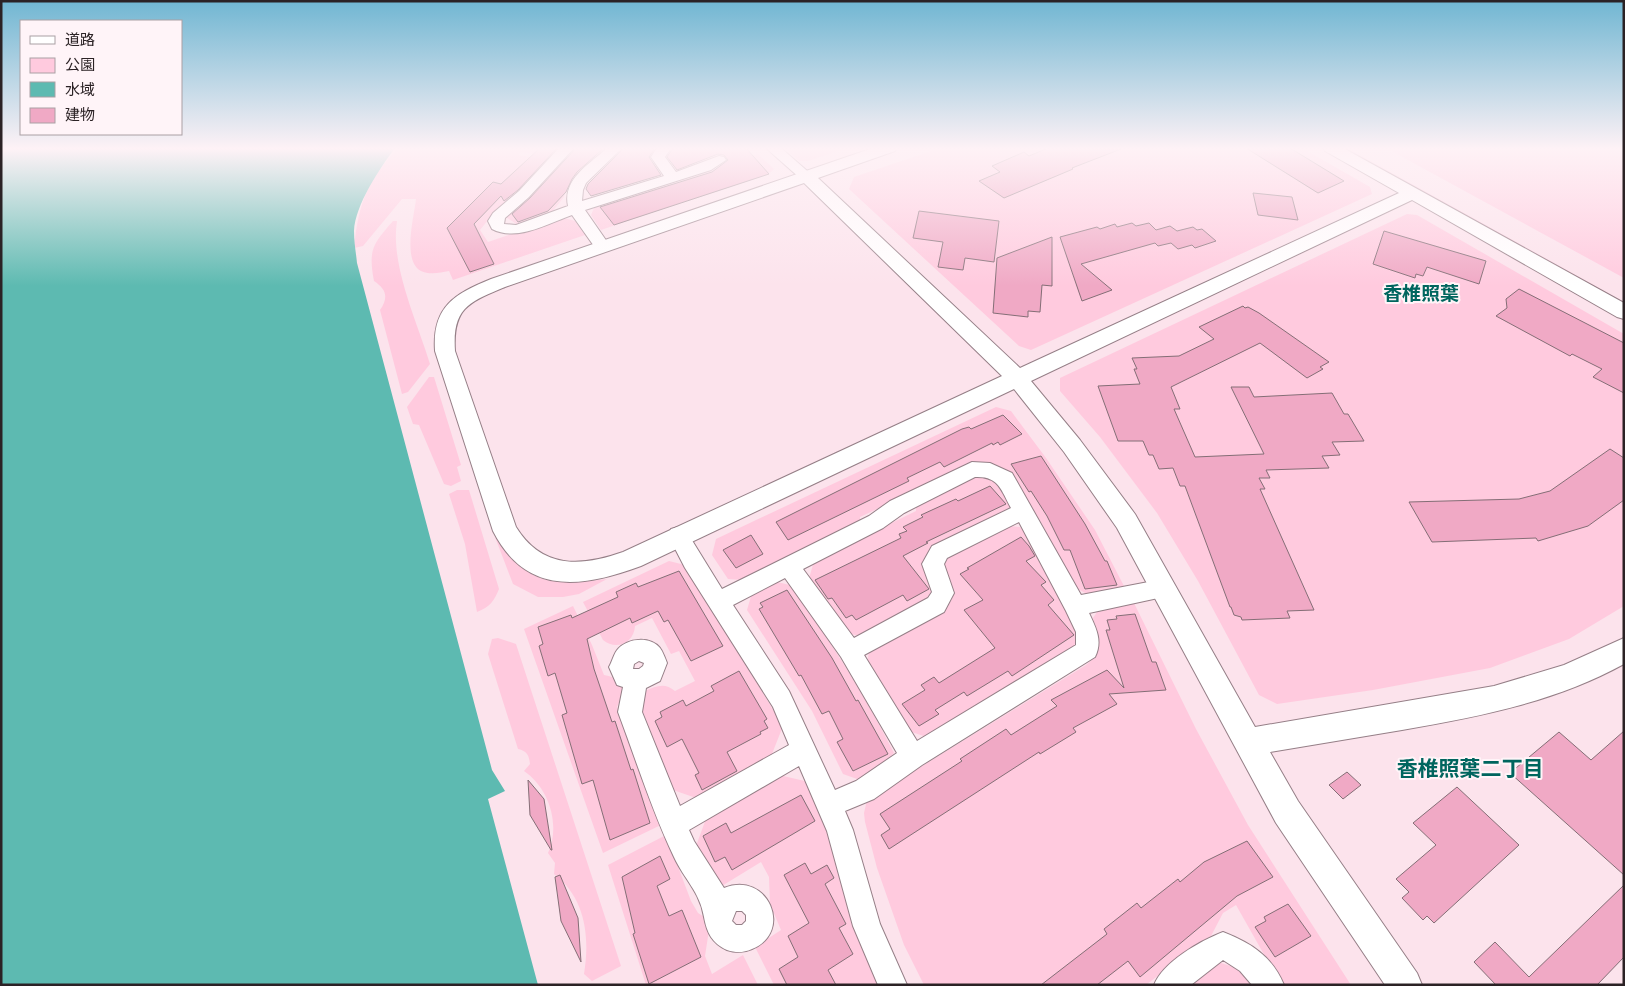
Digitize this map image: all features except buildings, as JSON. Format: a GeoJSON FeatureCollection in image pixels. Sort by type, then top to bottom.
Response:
{"type":"FeatureCollection","features":[{"type":"Feature","properties":{"kind":"street"},"geometry":{"type":"LineString","coordinates":[[524,194],[498,216],[497,226],[505,230],[518,229],[621,194]]}},
{"type":"Feature","properties":{"kind":"street"},"geometry":{"type":"LineString","coordinates":[[575,194],[576,208],[602,246]]}},
{"type":"Feature","properties":{"kind":"street"},"geometry":{"type":"LineString","coordinates":[[754,194],[498,282],[465,299],[448,316],[444,326],[445,351],[505,531],[521,554],[550,569],[565,572],[596,570],[611,567],[632,559],[678,535],[1411,194],[1624,312]]}},
{"type":"Feature","properties":{"kind":"street"},"geometry":{"type":"LineString","coordinates":[[825,194],[1017,378],[1072,446],[1120,514],[1164,588],[1287,812],[1405,985]]}},
{"type":"Feature","properties":{"kind":"street"},"geometry":{"type":"LineString","coordinates":[[1438,194],[1624,298]]}},
{"type":"Feature","properties":{"kind":"street"},"geometry":{"type":"LineString","coordinates":[[718,602],[876,522],[897,507],[972,470],[990,469],[1005,478],[1075,606],[1087,632],[1087,650],[913,757],[865,790],[830,805]]}},
{"type":"Feature","properties":{"kind":"street"},"geometry":{"type":"LineString","coordinates":[[849,650],[865,644],[936,605],[943,593],[933,564],[939,552],[1023,511]]}},
{"type":"Feature","properties":{"kind":"street"},"geometry":{"type":"LineString","coordinates":[[678,535],[718,602],[781,699],[840,830],[867,926],[893,985]]}},
{"type":"Feature","properties":{"kind":"street"},"geometry":{"type":"LineString","coordinates":[[788,566],[849,650],[913,757]]}},
{"type":"Feature","properties":{"kind":"street"},"geometry":{"type":"LineString","coordinates":[[1075,606],[1164,588]]}},
{"type":"Feature","properties":{"kind":"street"},"geometry":{"type":"LineString","coordinates":[[1247,742],[1475,704],[1512,695],[1555,682],[1597,666],[1624,650]]}},
{"type":"Feature","properties":{"kind":"street"},"geometry":{"type":"LineString","coordinates":[[636,681],[630,712],[684,850],[712,892],[715,909],[720,913]]}},
{"type":"Feature","properties":{"kind":"street"},"geometry":{"type":"LineString","coordinates":[[674,824],[804,750]]}},
{"type":"Feature","properties":{"kind":"street"},"geometry":{"type":"LineString","coordinates":[[1168,985],[1210,952],[1223,946],[1241,952],[1256,964],[1270,985]]}},
{"type":"Feature","properties":{"kind":"green space"},"geometry":{"type":"Polygon","coordinates":[[[366,194],[515,194],[480,230],[488,242],[561,217],[575,221],[585,235],[453,280],[449,271],[427,273],[415,266],[412,258],[411,238],[416,199],[402,199],[363,246],[354,248],[366,194]]]}},
{"type":"Feature","properties":{"kind":"green space"},"geometry":{"type":"Polygon","coordinates":[[[526,194],[565,194],[552,212],[518,225],[504,216],[526,194]]]}},
{"type":"Feature","properties":{"kind":"green space"},"geometry":{"type":"Polygon","coordinates":[[[636,194],[706,194],[601,230],[591,215],[595,206],[636,194]]]}},
{"type":"Feature","properties":{"kind":"green space"},"geometry":{"type":"Polygon","coordinates":[[[854,194],[1372,194],[1031,350],[1019,346],[854,194]]]}},
{"type":"Feature","properties":{"kind":"green space"},"geometry":{"type":"Polygon","coordinates":[[[1423,194],[1430,194],[1624,302],[1624,306],[1423,194]]]}},
{"type":"Feature","properties":{"kind":"green space"},"geometry":{"type":"Polygon","coordinates":[[[1470,194],[1624,194],[1624,278],[1470,194]]]}},
{"type":"Feature","properties":{"kind":"green space"},"geometry":{"type":"Polygon","coordinates":[[[1407,214],[1417,215],[1624,334],[1624,606],[1569,639],[1490,668],[1373,690],[1277,704],[1259,695],[1198,581],[1157,513],[1100,437],[1060,391],[1060,378],[1407,214]]]}},
{"type":"Feature","properties":{"kind":"green space"},"geometry":{"type":"Polygon","coordinates":[[[393,221],[397,221],[397,256],[401,274],[430,364],[408,392],[402,394],[380,310],[385,301],[385,294],[384,290],[374,281],[372,270],[374,248],[393,221]]]}},
{"type":"Feature","properties":{"kind":"green space"},"geometry":{"type":"Polygon","coordinates":[[[429,377],[434,377],[461,465],[457,467],[461,481],[451,486],[444,484],[419,425],[413,424],[407,407],[429,377]]]}},
{"type":"Feature","properties":{"kind":"green space"},"geometry":{"type":"Polygon","coordinates":[[[996,407],[1011,411],[1046,458],[1095,530],[1125,588],[1087,594],[1076,588],[1041,522],[1011,476],[991,463],[894,501],[860,517],[860,522],[743,580],[728,579],[712,555],[716,539],[996,407]]]}},
{"type":"Feature","properties":{"kind":"green space"},"geometry":{"type":"Polygon","coordinates":[[[975,476],[999,481],[1011,507],[933,546],[923,561],[934,590],[931,598],[860,636],[846,633],[808,582],[814,561],[916,511],[916,506],[975,476]]]}},
{"type":"Feature","properties":{"kind":"green space"},"geometry":{"type":"Polygon","coordinates":[[[457,490],[469,490],[499,589],[491,603],[477,612],[465,544],[449,494],[457,490]]]}},
{"type":"Feature","properties":{"kind":"green space"},"geometry":{"type":"Polygon","coordinates":[[[1007,526],[1020,527],[1029,535],[1082,637],[1077,649],[930,738],[902,729],[867,665],[869,651],[916,626],[949,603],[953,596],[953,591],[945,558],[1007,526]]]}},
{"type":"Feature","properties":{"kind":"green space"},"geometry":{"type":"Polygon","coordinates":[[[495,537],[518,565],[543,579],[571,582],[607,579],[579,594],[563,597],[538,597],[513,584],[495,537]]]}},
{"type":"Feature","properties":{"kind":"green space"},"geometry":{"type":"Polygon","coordinates":[[[669,561],[685,565],[783,726],[770,759],[699,799],[673,790],[641,707],[645,691],[657,686],[668,686],[675,691],[695,681],[679,651],[671,654],[652,618],[635,626],[631,637],[624,644],[613,645],[608,643],[603,640],[583,602],[669,561]]]}},
{"type":"Feature","properties":{"kind":"green space"},"geometry":{"type":"Polygon","coordinates":[[[777,582],[790,585],[818,625],[858,688],[894,753],[882,766],[860,780],[843,774],[812,711],[747,610],[752,593],[777,582]]]}},
{"type":"Feature","properties":{"kind":"green space"},"geometry":{"type":"Polygon","coordinates":[[[1133,601],[1196,729],[1248,825],[1351,985],[1284,985],[1266,958],[1236,905],[1223,913],[1211,936],[1146,985],[924,985],[904,945],[877,868],[865,822],[864,813],[867,800],[1086,665],[1095,655],[1097,649],[1098,644],[1093,618],[1099,609],[1133,601]]]}},
{"type":"Feature","properties":{"kind":"green space"},"geometry":{"type":"Polygon","coordinates":[[[573,606],[604,675],[616,679],[622,686],[617,707],[663,824],[603,853],[524,629],[573,606]]]}},
{"type":"Feature","properties":{"kind":"green space"},"geometry":{"type":"Polygon","coordinates":[[[498,638],[516,644],[621,966],[592,981],[584,974],[586,933],[579,907],[565,884],[554,874],[555,863],[548,853],[553,831],[553,819],[550,808],[540,787],[524,771],[530,764],[529,758],[524,751],[518,749],[488,654],[492,639],[498,638]]]}},
{"type":"Feature","properties":{"kind":"green space"},"geometry":{"type":"Polygon","coordinates":[[[779,775],[809,782],[827,832],[856,931],[879,985],[774,985],[755,947],[781,930],[770,904],[769,877],[761,862],[712,892],[696,846],[707,816],[779,775]]]}},
{"type":"Feature","properties":{"kind":"green space"},"geometry":{"type":"Polygon","coordinates":[[[666,835],[691,901],[698,913],[706,918],[709,930],[705,956],[712,974],[743,955],[758,985],[646,985],[608,865],[666,835]]]}},
{"type":"Feature","properties":{"kind":"green space"},"geometry":{"type":"Polygon","coordinates":[[[1218,962],[1246,971],[1256,985],[1189,985],[1218,962]]]}},
{"type":"Feature","properties":{"kind":"water"},"geometry":{"type":"Polygon","coordinates":[[[1,194],[366,194],[355,221],[357,263],[492,770],[505,791],[488,799],[538,985],[1,985],[1,194]]]}},
{"type":"Feature","properties":{"kind":"district","name":"香椎照葉"},"geometry":{"type":"Point","coordinates":[1421,293]}},
{"type":"Feature","properties":{"kind":"district","name":"香椎照葉二丁目"},"geometry":{"type":"Point","coordinates":[1470,769]}}]}
